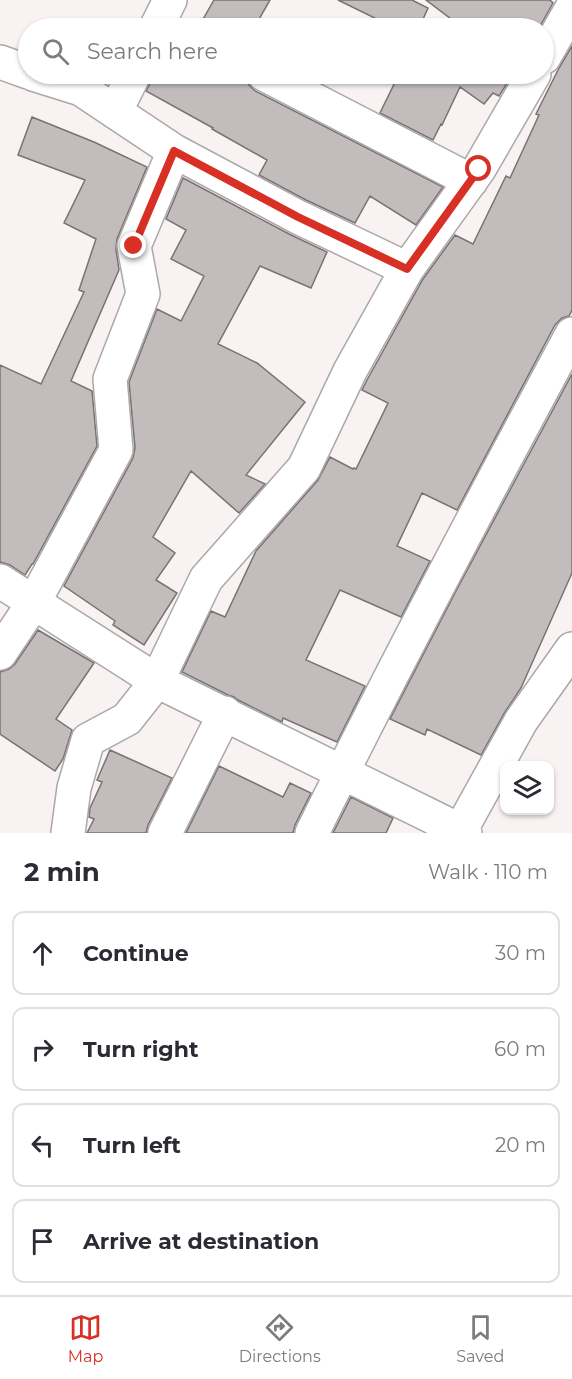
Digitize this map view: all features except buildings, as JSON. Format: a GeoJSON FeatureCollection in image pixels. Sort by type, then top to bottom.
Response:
{"type":"FeatureCollection","features":[{"type":"Feature","properties":{"kind":"street"},"geometry":{"type":"LineString","coordinates":[[554,38],[572,8]]}},
{"type":"Feature","properties":{"kind":"street"},"geometry":{"type":"LineString","coordinates":[[0,62],[18,68]]}},
{"type":"Feature","properties":{"kind":"street"},"geometry":{"type":"LineString","coordinates":[[65,84],[81,89],[174,151],[298,217],[407,269]]}},
{"type":"Feature","properties":{"kind":"street"},"geometry":{"type":"LineString","coordinates":[[116,112],[129,84]]}},
{"type":"Feature","properties":{"kind":"street"},"geometry":{"type":"LineString","coordinates":[[283,84],[471,181]]}},
{"type":"Feature","properties":{"kind":"street"},"geometry":{"type":"LineString","coordinates":[[68,833],[74,788],[88,740],[128,719],[157,681],[206,579],[304,468],[350,371],[407,269],[479,169],[528,84]]}},
{"type":"Feature","properties":{"kind":"street"},"geometry":{"type":"LineString","coordinates":[[0,653],[34,602],[116,450],[110,380],[143,294],[134,246],[174,151]]}},
{"type":"Feature","properties":{"kind":"street"},"geometry":{"type":"LineString","coordinates":[[312,833],[572,334]]}},
{"type":"Feature","properties":{"kind":"street"},"geometry":{"type":"LineString","coordinates":[[0,580],[157,681],[461,832],[521,721],[572,649]]}},
{"type":"Feature","properties":{"kind":"street"},"geometry":{"type":"LineString","coordinates":[[165,833],[225,713]]}},
{"type":"Feature","properties":{"kind":"route"},"geometry":{"type":"LineString","coordinates":[[134,246],[174,151],[298,217],[407,269],[479,169]]}}]}
